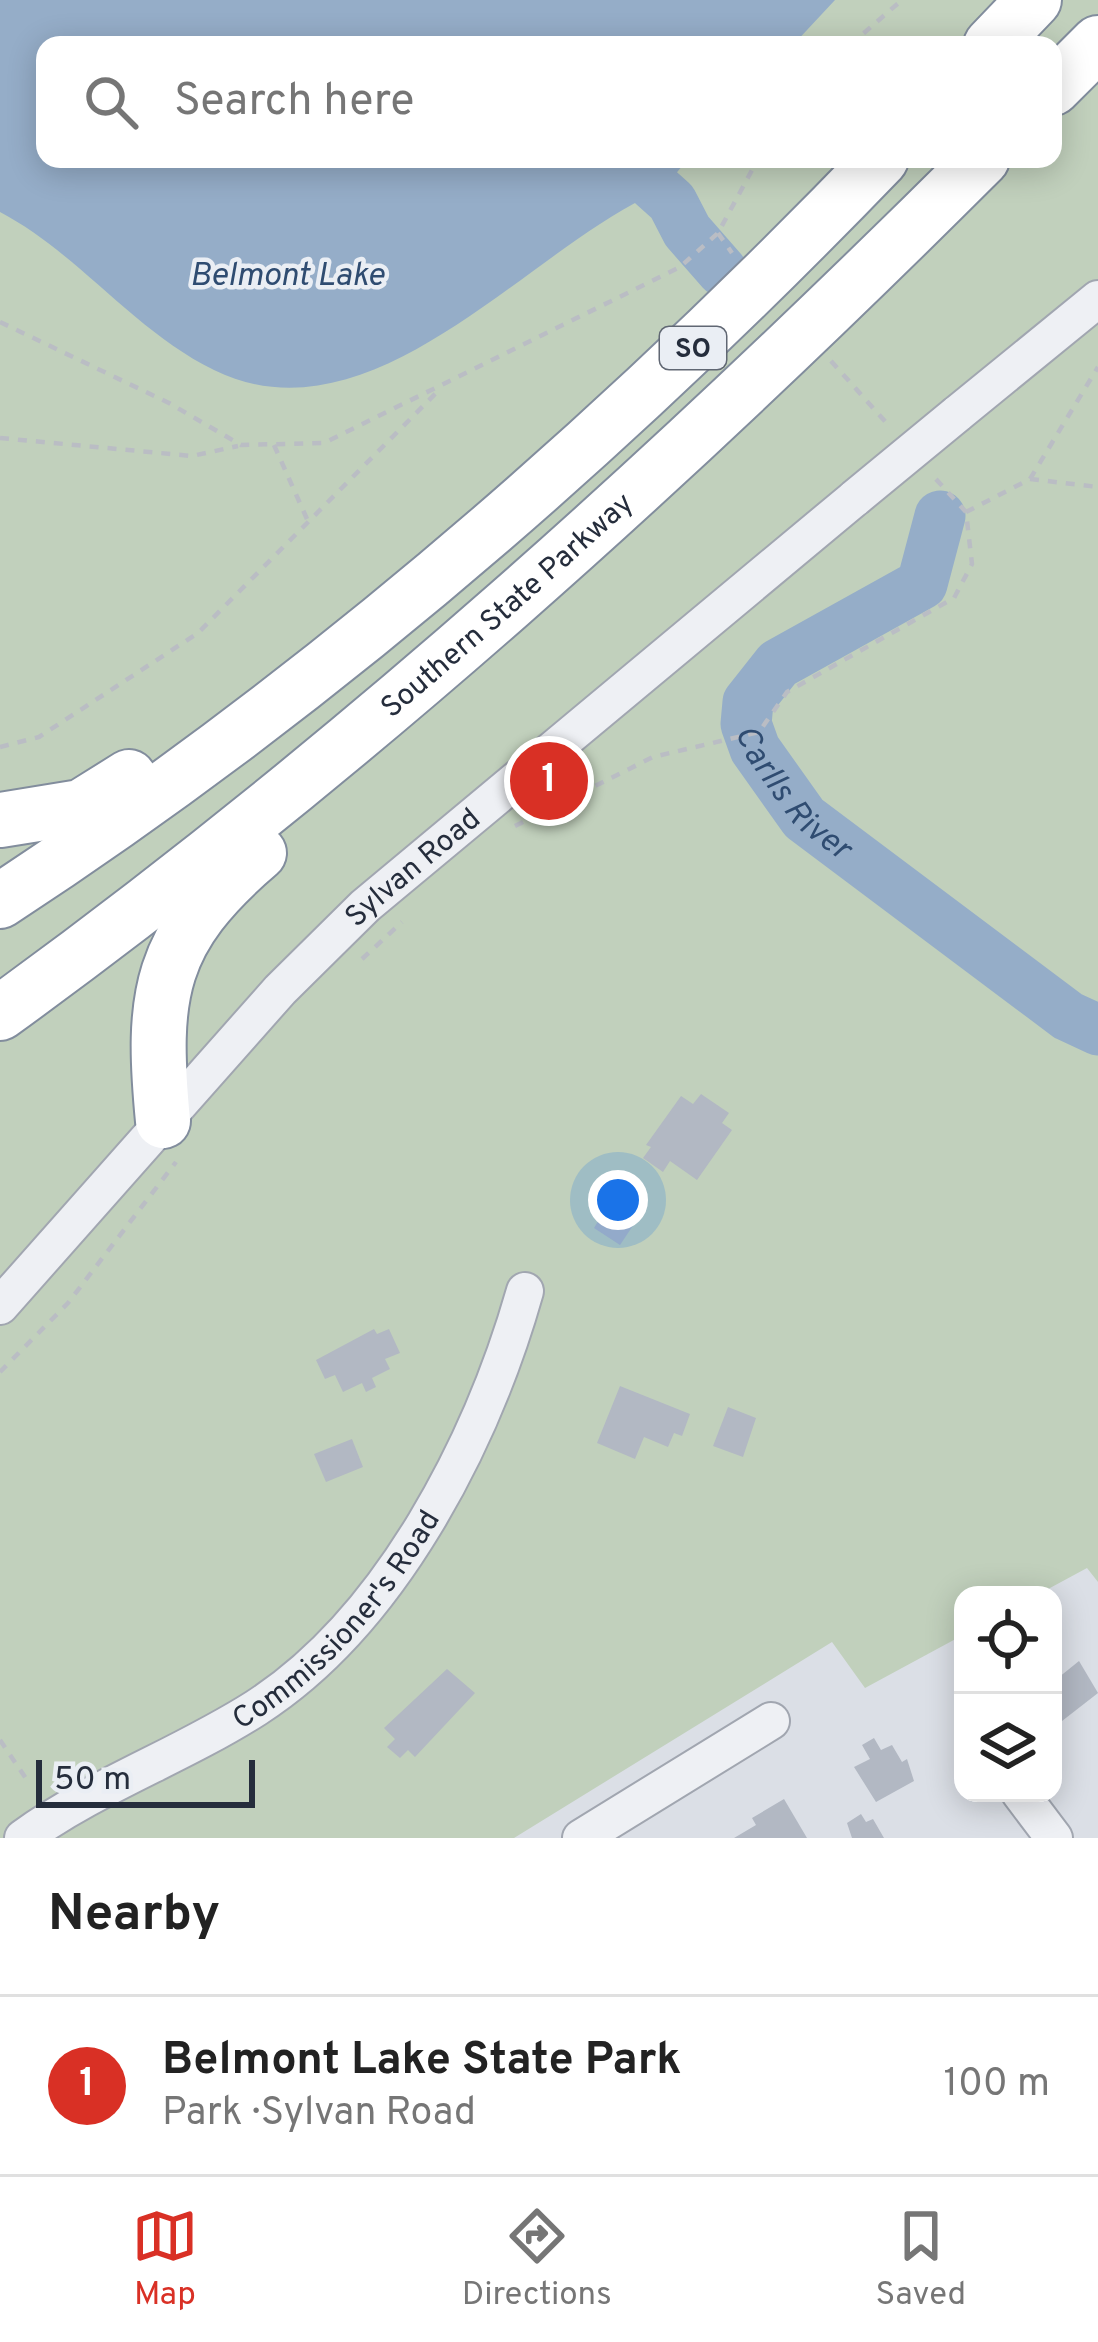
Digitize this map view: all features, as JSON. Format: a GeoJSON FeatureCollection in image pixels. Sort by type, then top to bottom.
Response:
{"type":"FeatureCollection","features":[{"type":"Feature","properties":{"kind":"highway"},"geometry":{"type":"LineString","coordinates":[[1000,36],[1034,0]]}},
{"type":"Feature","properties":{"kind":"highway"},"geometry":{"type":"LineString","coordinates":[[1062,79],[1098,44]]}},
{"type":"Feature","properties":{"kind":"highway","name":"SO"},"geometry":{"type":"LineString","coordinates":[[0,901],[138,808],[340,657],[636,401],[872,168]]}},
{"type":"Feature","properties":{"kind":"highway","name":"Southern State Parkway"},"geometry":{"type":"LineString","coordinates":[[0,1013],[408,694],[707,427],[973,168]]}},
{"type":"Feature","properties":{"kind":"highway"},"geometry":{"type":"LineString","coordinates":[[0,820],[81,807],[340,657]]}},
{"type":"Feature","properties":{"kind":"highway"},"geometry":{"type":"LineString","coordinates":[[172,1138],[158,1009],[184,935],[221,887],[288,829],[408,694]]}},
{"type":"Feature","properties":{"kind":"street","name":"Sylvan Road"},"geometry":{"type":"LineString","coordinates":[[0,1306],[172,1138],[280,990],[381,892],[1098,299]]}},
{"type":"Feature","properties":{"kind":"street","name":"Commissioner's Road"},"geometry":{"type":"LineString","coordinates":[[23,1838],[85,1798],[260,1706],[290,1684],[379,1593],[425,1526],[511,1341],[525,1291]]}},
{"type":"Feature","properties":{"kind":"street"},"geometry":{"type":"LineString","coordinates":[[581,1838],[771,1721]]}},
{"type":"Feature","properties":{"kind":"street"},"geometry":{"type":"LineString","coordinates":[[1027,1802],[1054,1838]]}},
{"type":"Feature","properties":{"kind":"path"},"geometry":{"type":"LineString","coordinates":[[860,36],[902,0]]}},
{"type":"Feature","properties":{"kind":"path"},"geometry":{"type":"LineString","coordinates":[[0,438],[192,456],[241,446],[325,443],[690,259],[718,233],[753,168]]}},
{"type":"Feature","properties":{"kind":"path"},"geometry":{"type":"LineString","coordinates":[[718,233],[736,258]]}},
{"type":"Feature","properties":{"kind":"path"},"geometry":{"type":"LineString","coordinates":[[0,322],[169,404],[241,446]]}},
{"type":"Feature","properties":{"kind":"path"},"geometry":{"type":"LineString","coordinates":[[831,361],[891,428]]}},
{"type":"Feature","properties":{"kind":"path"},"geometry":{"type":"LineString","coordinates":[[966,512],[1030,479],[1098,367]]}},
{"type":"Feature","properties":{"kind":"path"},"geometry":{"type":"LineString","coordinates":[[0,748],[39,737],[199,633],[447,382]]}},
{"type":"Feature","properties":{"kind":"path"},"geometry":{"type":"LineString","coordinates":[[274,445],[307,519]]}},
{"type":"Feature","properties":{"kind":"path"},"geometry":{"type":"LineString","coordinates":[[500,835],[653,757],[730,734],[759,732],[788,692],[954,598],[972,564],[966,512],[921,462]]}},
{"type":"Feature","properties":{"kind":"path"},"geometry":{"type":"LineString","coordinates":[[1030,479],[1098,487]]}},
{"type":"Feature","properties":{"kind":"path"},"geometry":{"type":"LineString","coordinates":[[355,965],[403,920]]}},
{"type":"Feature","properties":{"kind":"path"},"geometry":{"type":"LineString","coordinates":[[0,1372],[68,1303],[172,1138]]}},
{"type":"Feature","properties":{"kind":"path"},"geometry":{"type":"LineString","coordinates":[[0,1740],[29,1783]]}},
{"type":"Feature","properties":{"kind":"green space"},"geometry":{"type":"Polygon","coordinates":[[[0,0],[1098,0],[1098,1582],[1087,1568],[1054,1586],[954,1586],[954,1640],[865,1688],[832,1642],[514,1838],[0,1838],[0,0]]]}},
{"type":"Feature","properties":{"kind":"water","name":"Belmont Lake"},"geometry":{"type":"Polygon","coordinates":[[[0,0],[835,0],[801,36],[36,36],[36,168],[680,168],[673,177],[680,196],[664,210],[645,198],[441,335],[385,365],[329,384],[272,387],[214,370],[158,335],[55,248],[0,212],[0,0]]]}},
{"type":"Feature","properties":{"kind":"building"},"geometry":{"type":"Polygon","coordinates":[[[701,1094],[729,1113],[722,1123],[732,1130],[697,1180],[670,1161],[663,1172],[643,1158],[651,1147],[646,1145],[681,1096],[693,1104],[701,1094]]]}},
{"type":"Feature","properties":{"kind":"building"},"geometry":{"type":"Polygon","coordinates":[[[609,1203],[636,1221],[620,1245],[594,1228],[609,1203]]]}},
{"type":"Feature","properties":{"kind":"building"},"geometry":{"type":"Polygon","coordinates":[[[374,1329],[377,1334],[389,1329],[400,1353],[385,1359],[390,1369],[372,1378],[376,1387],[366,1392],[362,1383],[343,1392],[335,1375],[325,1379],[316,1360],[374,1329]]]}},
{"type":"Feature","properties":{"kind":"building"},"geometry":{"type":"Polygon","coordinates":[[[620,1386],[690,1414],[682,1436],[674,1433],[668,1447],[644,1437],[635,1459],[597,1443],[620,1386]]]}},
{"type":"Feature","properties":{"kind":"building"},"geometry":{"type":"Polygon","coordinates":[[[728,1407],[756,1418],[743,1457],[713,1446],[728,1407]]]}},
{"type":"Feature","properties":{"kind":"building"},"geometry":{"type":"Polygon","coordinates":[[[352,1439],[363,1467],[326,1482],[314,1454],[352,1439]]]}},
{"type":"Feature","properties":{"kind":"building"},"geometry":{"type":"Polygon","coordinates":[[[1079,1661],[1098,1693],[1062,1721],[1062,1694],[1062,1675],[1079,1661]]]}},
{"type":"Feature","properties":{"kind":"building"},"geometry":{"type":"Polygon","coordinates":[[[447,1669],[475,1693],[415,1757],[408,1750],[400,1758],[387,1747],[395,1739],[384,1728],[447,1669]]]}},
{"type":"Feature","properties":{"kind":"building"},"geometry":{"type":"Polygon","coordinates":[[[874,1738],[881,1750],[892,1745],[902,1762],[907,1759],[914,1781],[876,1802],[854,1767],[870,1759],[862,1745],[874,1738]]]}},
{"type":"Feature","properties":{"kind":"building"},"geometry":{"type":"Polygon","coordinates":[[[784,1799],[807,1838],[734,1838],[756,1825],[752,1818],[784,1799]]]}},
{"type":"Feature","properties":{"kind":"building"},"geometry":{"type":"Polygon","coordinates":[[[861,1814],[866,1822],[873,1819],[884,1838],[852,1838],[847,1823],[861,1814]]]}},
{"type":"Feature","properties":{"kind":"waterway","name":"Carlls River"},"geometry":{"type":"LineString","coordinates":[[634,168],[672,202],[687,231],[722,271]]}},
{"type":"Feature","properties":{"kind":"waterway","name":"Carlls River"},"geometry":{"type":"LineString","coordinates":[[940,516],[922,584],[778,664],[748,702],[746,724],[755,749],[804,818],[1068,1016],[1098,1030]]}},
{"type":"Feature","properties":{"kind":"place","name":"Belmont Lake State Park"},"geometry":{"type":"Point","coordinates":[549,781]}}]}
